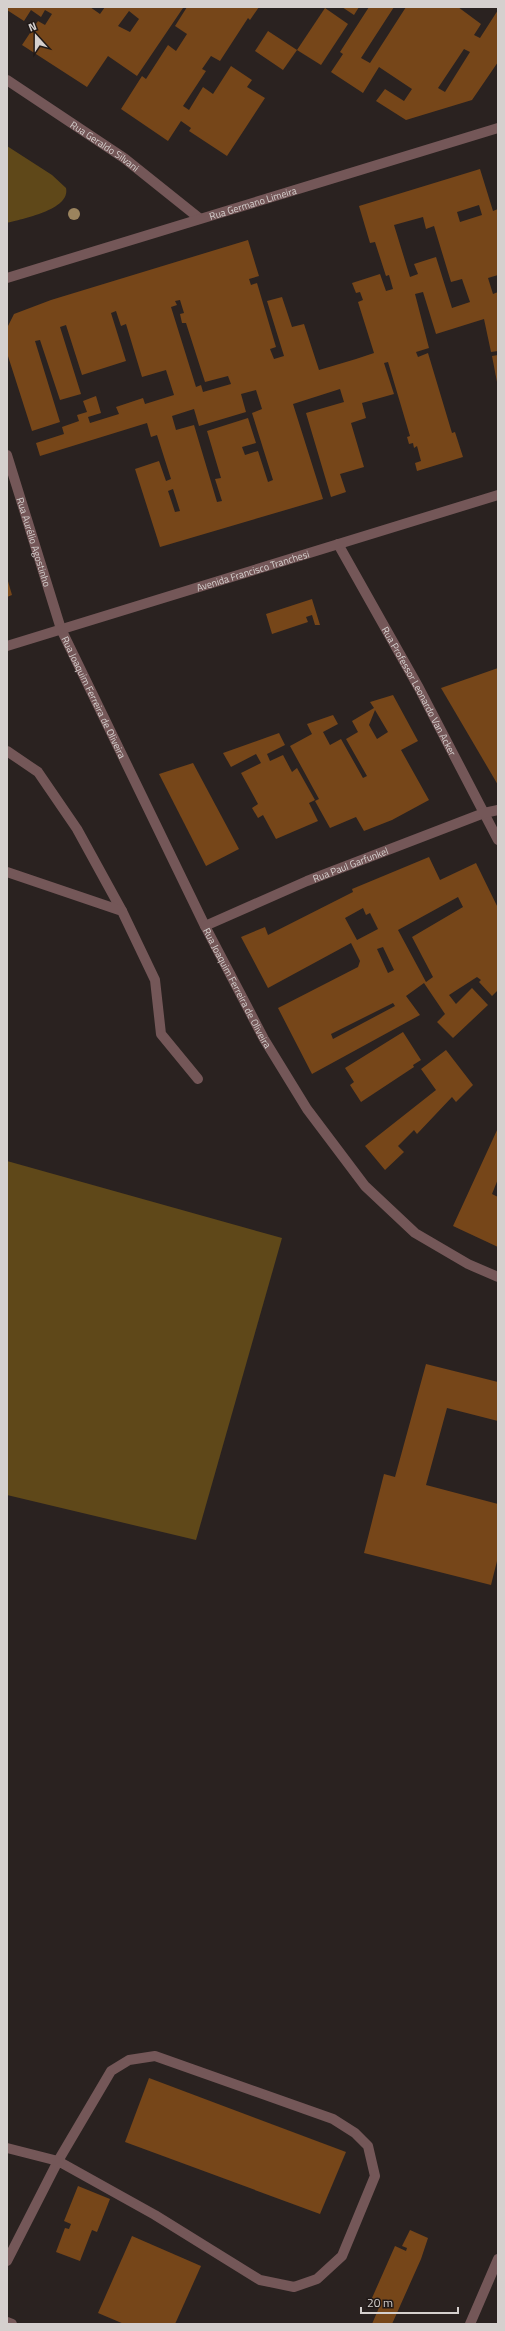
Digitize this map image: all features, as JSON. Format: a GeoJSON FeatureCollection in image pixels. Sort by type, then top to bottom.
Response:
{"type":"FeatureCollection","features":[{"type":"Feature","properties":{"kind":"street","name":"Rua Geraldo Silvani"},"geometry":{"type":"LineString","coordinates":[[7,80],[124,158],[199,218]]}},
{"type":"Feature","properties":{"kind":"street","name":"Rua Germano Limeira"},"geometry":{"type":"LineString","coordinates":[[7,278],[199,218],[498,128]]}},
{"type":"Feature","properties":{"kind":"street","name":"Rua Aurélio Agostinho"},"geometry":{"type":"LineString","coordinates":[[7,455],[61,629]]}},
{"type":"Feature","properties":{"kind":"street","name":"Avenida Francisco Tranchesi"},"geometry":{"type":"LineString","coordinates":[[7,646],[498,495]]}},
{"type":"Feature","properties":{"kind":"street","name":"Rua Professor Leonardo Van Acker"},"geometry":{"type":"LineString","coordinates":[[338,544],[419,688],[498,840]]}},
{"type":"Feature","properties":{"kind":"street","name":"Rua Joaquim Ferreira de Oliveira"},"geometry":{"type":"LineString","coordinates":[[61,629],[205,926],[264,1039],[303,1103],[365,1186],[415,1233],[468,1264],[498,1277]]}},
{"type":"Feature","properties":{"kind":"street"},"geometry":{"type":"LineString","coordinates":[[7,752],[38,772],[77,829],[122,911],[154,980],[161,1034],[198,1079]]}},
{"type":"Feature","properties":{"kind":"street","name":"Rua Paul Garfunkel"},"geometry":{"type":"LineString","coordinates":[[205,926],[307,881],[484,813],[498,810]]}},
{"type":"Feature","properties":{"kind":"street"},"geometry":{"type":"LineString","coordinates":[[7,872],[122,911]]}},
{"type":"Feature","properties":{"kind":"street"},"geometry":{"type":"LineString","coordinates":[[7,2148],[58,2161],[155,2215],[260,2280],[294,2287],[316,2278],[342,2256],[374,2176],[368,2146],[355,2133],[333,2119],[155,2056],[129,2060],[111,2071],[58,2161],[7,2261]]}},
{"type":"Feature","properties":{"kind":"street"},"geometry":{"type":"LineString","coordinates":[[470,2324],[498,2259]]}},
{"type":"Feature","properties":{"kind":"street"},"geometry":{"type":"LineString","coordinates":[[7,2322],[12,2324]]}},
{"type":"Feature","properties":{"kind":"shaded area"},"geometry":{"type":"Polygon","coordinates":[[[7,146],[52,175],[66,188],[65,196],[61,202],[44,212],[7,223],[7,146]]]}},
{"type":"Feature","properties":{"kind":"shaded area"},"geometry":{"type":"Polygon","coordinates":[[[7,1161],[282,1238],[196,1540],[7,1495],[7,1161]]]}},
{"type":"Feature","properties":{"kind":"building"},"geometry":{"type":"Polygon","coordinates":[[[7,7],[90,7],[100,14],[105,7],[183,8],[137,76],[108,56],[87,87],[22,45],[38,21],[45,25],[52,14],[45,10],[41,17],[31,10],[24,21],[7,10],[7,7]],[[129,11],[118,26],[130,32],[139,19],[129,11]]]}},
{"type":"Feature","properties":{"kind":"building"},"geometry":{"type":"Polygon","coordinates":[[[187,7],[259,7],[250,20],[248,18],[220,61],[211,56],[202,69],[206,71],[183,106],[189,110],[203,87],[213,94],[231,66],[252,80],[247,87],[265,98],[227,156],[189,131],[191,128],[181,121],[168,141],[121,109],[142,76],[146,79],[168,45],[176,51],[187,34],[175,26],[187,7]]]}},
{"type":"Feature","properties":{"kind":"building"},"geometry":{"type":"Polygon","coordinates":[[[342,7],[359,7],[354,15],[342,7]]]}},
{"type":"Feature","properties":{"kind":"building"},"geometry":{"type":"Polygon","coordinates":[[[369,7],[394,7],[361,58],[370,63],[406,7],[458,7],[481,24],[474,35],[480,38],[498,10],[498,62],[472,100],[406,120],[376,101],[385,89],[404,101],[412,89],[379,67],[363,93],[331,72],[343,54],[340,52],[369,7]],[[464,49],[438,88],[445,92],[470,52],[464,49]]]}},
{"type":"Feature","properties":{"kind":"building"},"geometry":{"type":"Polygon","coordinates":[[[325,8],[348,24],[321,65],[297,50],[325,8]]]}},
{"type":"Feature","properties":{"kind":"building"},"geometry":{"type":"Polygon","coordinates":[[[268,31],[297,50],[283,70],[255,51],[268,31]]]}},
{"type":"Feature","properties":{"kind":"building"},"geometry":{"type":"Polygon","coordinates":[[[480,169],[493,211],[498,209],[498,275],[488,278],[493,294],[498,292],[498,351],[491,352],[484,319],[436,334],[423,292],[415,294],[429,348],[416,352],[418,357],[428,353],[452,433],[455,432],[463,457],[417,471],[415,463],[421,461],[417,446],[414,448],[413,443],[409,444],[407,437],[410,436],[388,362],[384,363],[394,394],[362,403],[366,418],[351,423],[364,467],[340,474],[346,492],[331,497],[306,413],[344,402],[340,389],[293,404],[323,499],[160,547],[135,469],[159,461],[166,481],[171,479],[157,435],[151,437],[147,423],[40,456],[36,443],[64,434],[62,427],[79,421],[77,415],[87,412],[83,401],[96,396],[101,413],[88,417],[90,423],[119,414],[116,407],[143,398],[145,404],[174,395],[166,370],[142,377],[126,324],[121,326],[116,311],[111,313],[126,361],[82,375],[66,325],[60,327],[81,394],[60,400],[40,340],[35,341],[60,422],[32,431],[7,353],[7,328],[14,314],[51,300],[248,240],[259,276],[249,279],[251,285],[257,283],[276,347],[270,349],[274,359],[284,356],[267,301],[282,297],[292,327],[304,324],[319,370],[356,359],[374,353],[358,302],[363,300],[360,292],[356,293],[352,283],[380,274],[386,291],[393,289],[389,275],[386,276],[375,242],[370,243],[359,206],[480,169]],[[479,205],[457,212],[460,222],[482,215],[479,205]],[[423,217],[394,225],[410,277],[418,274],[414,264],[436,257],[452,308],[470,302],[462,279],[451,282],[434,226],[426,229],[423,217]],[[180,300],[175,301],[177,305],[171,307],[196,387],[201,385],[203,392],[231,384],[228,376],[205,382],[186,323],[182,323],[180,314],[184,313],[180,300]],[[256,390],[241,394],[246,412],[199,426],[194,409],[172,416],[176,430],[194,425],[217,502],[222,501],[215,479],[221,478],[207,431],[248,418],[256,443],[242,447],[245,455],[258,451],[268,482],[273,480],[252,413],[262,409],[256,390]],[[173,489],[168,491],[175,512],[180,511],[173,489]]]}},
{"type":"Feature","properties":{"kind":"building"},"geometry":{"type":"Polygon","coordinates":[[[498,355],[498,382],[497,382],[492,356],[498,355]]]}},
{"type":"Feature","properties":{"kind":"building"},"geometry":{"type":"Polygon","coordinates":[[[7,578],[12,595],[7,597],[7,578]]]}},
{"type":"Feature","properties":{"kind":"building"},"geometry":{"type":"Polygon","coordinates":[[[312,599],[320,625],[315,625],[312,615],[306,617],[308,622],[272,634],[266,614],[312,599]]]}},
{"type":"Feature","properties":{"kind":"building"},"geometry":{"type":"Polygon","coordinates":[[[498,668],[498,785],[441,688],[498,668]]]}},
{"type":"Feature","properties":{"kind":"building"},"geometry":{"type":"Polygon","coordinates":[[[393,695],[418,741],[401,750],[429,800],[392,820],[364,831],[356,817],[330,828],[315,801],[319,799],[290,746],[312,734],[307,724],[333,715],[338,724],[323,732],[330,745],[341,739],[363,778],[367,776],[346,739],[358,732],[352,721],[374,708],[370,702],[393,695]],[[375,710],[369,725],[377,739],[388,732],[375,710]]]}},
{"type":"Feature","properties":{"kind":"building"},"geometry":{"type":"Polygon","coordinates":[[[279,733],[285,745],[267,754],[270,761],[283,755],[292,772],[297,768],[315,800],[309,803],[318,821],[276,839],[263,815],[258,818],[252,808],[258,804],[241,773],[261,763],[256,754],[231,767],[223,753],[279,733]]]}},
{"type":"Feature","properties":{"kind":"building"},"geometry":{"type":"Polygon","coordinates":[[[193,763],[239,849],[206,866],[159,774],[193,763]]]}},
{"type":"Feature","properties":{"kind":"building"},"geometry":{"type":"Polygon","coordinates":[[[429,857],[440,880],[476,863],[498,908],[498,990],[492,996],[479,982],[481,980],[477,977],[449,995],[456,1004],[472,988],[488,1005],[453,1038],[437,1022],[445,1014],[424,983],[406,996],[420,1015],[312,1074],[278,1008],[358,967],[360,961],[351,943],[268,988],[241,937],[265,927],[268,935],[353,892],[352,889],[429,857]],[[458,897],[398,930],[426,982],[433,977],[412,937],[463,907],[458,897]],[[363,908],[345,918],[357,940],[378,929],[370,913],[366,915],[363,908]],[[383,947],[377,949],[388,973],[394,970],[383,947]],[[393,1003],[331,1034],[333,1039],[395,1006],[393,1003]]]}},
{"type":"Feature","properties":{"kind":"building"},"geometry":{"type":"Polygon","coordinates":[[[403,1032],[421,1060],[413,1065],[414,1067],[361,1102],[350,1085],[354,1082],[345,1068],[403,1032]]]}},
{"type":"Feature","properties":{"kind":"building"},"geometry":{"type":"Polygon","coordinates":[[[446,1050],[473,1085],[456,1102],[452,1097],[417,1134],[414,1130],[398,1146],[404,1152],[385,1170],[365,1146],[436,1090],[421,1069],[446,1050]]]}},
{"type":"Feature","properties":{"kind":"building"},"geometry":{"type":"Polygon","coordinates":[[[498,1128],[498,1179],[492,1194],[498,1197],[498,1247],[453,1226],[498,1128]]]}},
{"type":"Feature","properties":{"kind":"building"},"geometry":{"type":"Polygon","coordinates":[[[426,1364],[498,1382],[498,1421],[447,1408],[426,1485],[498,1504],[498,1557],[491,1585],[364,1553],[384,1474],[395,1477],[426,1364]]]}},
{"type":"Feature","properties":{"kind":"building"},"geometry":{"type":"Polygon","coordinates":[[[149,2078],[346,2152],[320,2214],[125,2142],[149,2078]]]}},
{"type":"Feature","properties":{"kind":"building"},"geometry":{"type":"Polygon","coordinates":[[[78,2186],[110,2199],[97,2232],[92,2230],[80,2261],[56,2252],[65,2228],[69,2229],[71,2224],[64,2221],[78,2186]]]}},
{"type":"Feature","properties":{"kind":"building"},"geometry":{"type":"Polygon","coordinates":[[[410,2230],[428,2238],[421,2259],[392,2324],[372,2324],[381,2303],[372,2298],[395,2246],[406,2251],[407,2248],[402,2246],[410,2230]]]}},
{"type":"Feature","properties":{"kind":"building"},"geometry":{"type":"Polygon","coordinates":[[[132,2236],[201,2266],[175,2324],[124,2324],[98,2313],[132,2236]]]}}]}
